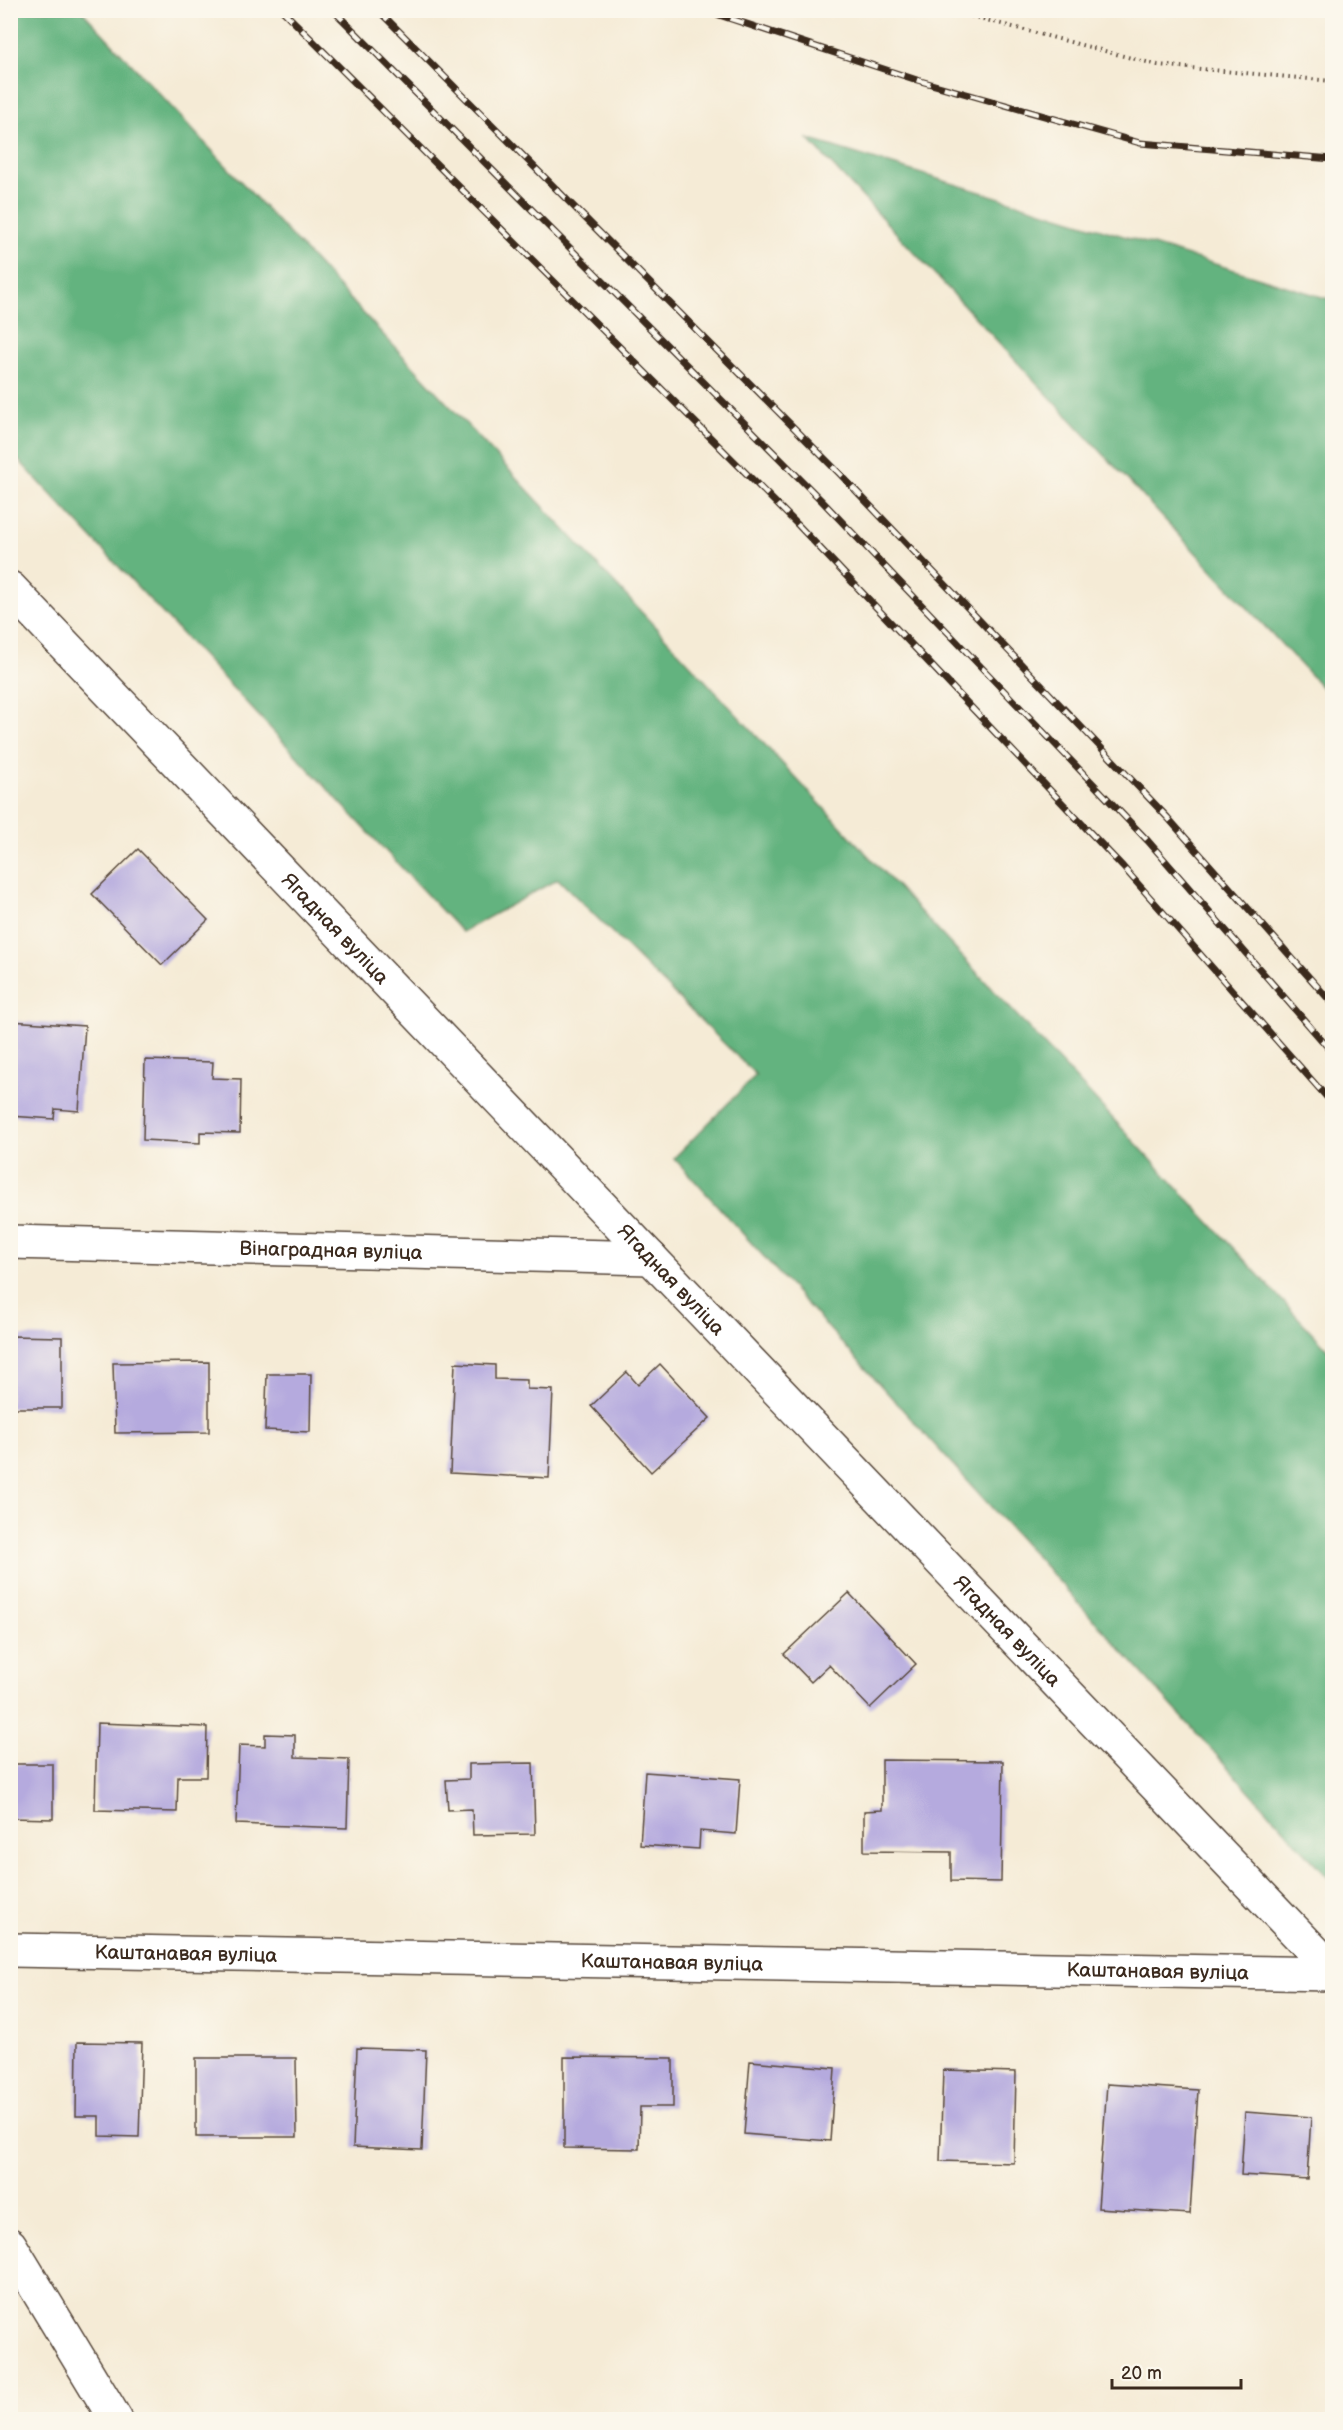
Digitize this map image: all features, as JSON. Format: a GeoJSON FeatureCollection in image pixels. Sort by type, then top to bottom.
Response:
{"type":"FeatureCollection","features":[{"type":"Feature","properties":{"kind":"street","name":"Ягадная вуліца"},"geometry":{"type":"LineString","coordinates":[[10,588],[1332,1972]]}},
{"type":"Feature","properties":{"kind":"street","name":"Вінаградная вуліца"},"geometry":{"type":"LineString","coordinates":[[10,1242],[651,1258]]}},
{"type":"Feature","properties":{"kind":"street","name":"Каштанавая вуліца"},"geometry":{"type":"LineString","coordinates":[[10,1950],[1332,1972]]}},
{"type":"Feature","properties":{"kind":"street"},"geometry":{"type":"LineString","coordinates":[[10,2245],[116,2420]]}},
{"type":"Feature","properties":{"kind":"path"},"geometry":{"type":"LineString","coordinates":[[948,10],[1158,65],[1332,81]]}},
{"type":"Feature","properties":{"kind":"green space"},"geometry":{"type":"Polygon","coordinates":[[[11,10],[82,11],[1332,1354],[1332,1882],[674,1158],[756,1075],[558,879],[462,932],[11,452],[11,10]]]}},
{"type":"Feature","properties":{"kind":"green space"},"geometry":{"type":"Polygon","coordinates":[[[808,139],[1332,300],[1332,698],[808,139]]]}},
{"type":"Feature","properties":{"kind":"building"},"geometry":{"type":"Polygon","coordinates":[[[138,849],[208,920],[162,965],[92,894],[138,849]]]}},
{"type":"Feature","properties":{"kind":"building"},"geometry":{"type":"Polygon","coordinates":[[[10,1021],[85,1026],[79,1111],[55,1109],[54,1119],[10,1116],[10,1021]]]}},
{"type":"Feature","properties":{"kind":"building"},"geometry":{"type":"Polygon","coordinates":[[[145,1060],[213,1062],[212,1078],[241,1079],[240,1133],[200,1132],[200,1143],[143,1140],[145,1060]]]}},
{"type":"Feature","properties":{"kind":"building"},"geometry":{"type":"Polygon","coordinates":[[[10,1336],[62,1337],[62,1408],[10,1408],[10,1336]]]}},
{"type":"Feature","properties":{"kind":"building"},"geometry":{"type":"Polygon","coordinates":[[[209,1362],[209,1432],[115,1433],[113,1363],[209,1362]]]}},
{"type":"Feature","properties":{"kind":"building"},"geometry":{"type":"Polygon","coordinates":[[[455,1363],[495,1365],[495,1379],[527,1380],[527,1389],[553,1390],[549,1478],[450,1473],[455,1363]]]}},
{"type":"Feature","properties":{"kind":"building"},"geometry":{"type":"Polygon","coordinates":[[[660,1364],[710,1418],[651,1472],[591,1406],[627,1372],[638,1385],[660,1364]]]}},
{"type":"Feature","properties":{"kind":"building"},"geometry":{"type":"Polygon","coordinates":[[[267,1374],[311,1374],[310,1432],[265,1430],[267,1374]]]}},
{"type":"Feature","properties":{"kind":"building"},"geometry":{"type":"Polygon","coordinates":[[[849,1593],[916,1664],[870,1708],[829,1665],[811,1682],[784,1654],[849,1593]]]}},
{"type":"Feature","properties":{"kind":"building"},"geometry":{"type":"Polygon","coordinates":[[[97,1723],[207,1727],[206,1777],[178,1777],[177,1812],[95,1810],[97,1723]]]}},
{"type":"Feature","properties":{"kind":"building"},"geometry":{"type":"Polygon","coordinates":[[[265,1734],[295,1735],[295,1757],[349,1759],[347,1828],[236,1824],[239,1745],[265,1746],[265,1734]]]}},
{"type":"Feature","properties":{"kind":"building"},"geometry":{"type":"Polygon","coordinates":[[[882,1760],[1003,1761],[1001,1882],[951,1881],[951,1852],[864,1851],[864,1811],[882,1810],[882,1760]]]}},
{"type":"Feature","properties":{"kind":"building"},"geometry":{"type":"Polygon","coordinates":[[[533,1763],[535,1834],[473,1835],[472,1809],[448,1810],[446,1780],[469,1779],[469,1764],[533,1763]]]}},
{"type":"Feature","properties":{"kind":"building"},"geometry":{"type":"Polygon","coordinates":[[[10,1764],[53,1764],[53,1819],[10,1818],[10,1764]]]}},
{"type":"Feature","properties":{"kind":"building"},"geometry":{"type":"Polygon","coordinates":[[[645,1772],[740,1779],[736,1834],[700,1831],[699,1849],[640,1845],[645,1772]]]}},
{"type":"Feature","properties":{"kind":"building"},"geometry":{"type":"Polygon","coordinates":[[[77,2042],[142,2043],[139,2137],[99,2136],[99,2116],[76,2116],[77,2042]]]}},
{"type":"Feature","properties":{"kind":"building"},"geometry":{"type":"Polygon","coordinates":[[[357,2048],[426,2050],[422,2150],[353,2147],[357,2048]]]}},
{"type":"Feature","properties":{"kind":"building"},"geometry":{"type":"Polygon","coordinates":[[[564,2057],[673,2058],[673,2107],[640,2107],[639,2149],[564,2148],[564,2057]]]}},
{"type":"Feature","properties":{"kind":"building"},"geometry":{"type":"Polygon","coordinates":[[[196,2058],[296,2058],[297,2137],[196,2137],[196,2058]]]}},
{"type":"Feature","properties":{"kind":"building"},"geometry":{"type":"Polygon","coordinates":[[[750,2061],[835,2068],[830,2141],[744,2134],[750,2061]]]}},
{"type":"Feature","properties":{"kind":"building"},"geometry":{"type":"Polygon","coordinates":[[[943,2070],[1016,2072],[1014,2163],[940,2161],[943,2070]]]}},
{"type":"Feature","properties":{"kind":"building"},"geometry":{"type":"Polygon","coordinates":[[[1107,2084],[1198,2090],[1190,2214],[1098,2208],[1107,2084]]]}},
{"type":"Feature","properties":{"kind":"building"},"geometry":{"type":"Polygon","coordinates":[[[1245,2112],[1311,2117],[1307,2179],[1241,2175],[1245,2112]]]}},
{"type":"Feature","properties":{"kind":"railway"},"geometry":{"type":"LineString","coordinates":[[282,10],[799,526],[1123,867],[1332,1103]]}},
{"type":"Feature","properties":{"kind":"railway"},"geometry":{"type":"LineString","coordinates":[[333,10],[822,501],[1148,841],[1332,1052]]}},
{"type":"Feature","properties":{"kind":"railway"},"geometry":{"type":"LineString","coordinates":[[378,10],[840,474],[1168,818],[1332,1003]]}},
{"type":"Feature","properties":{"kind":"railway"},"geometry":{"type":"LineString","coordinates":[[704,10],[917,80],[1140,143],[1332,159]]}}]}
